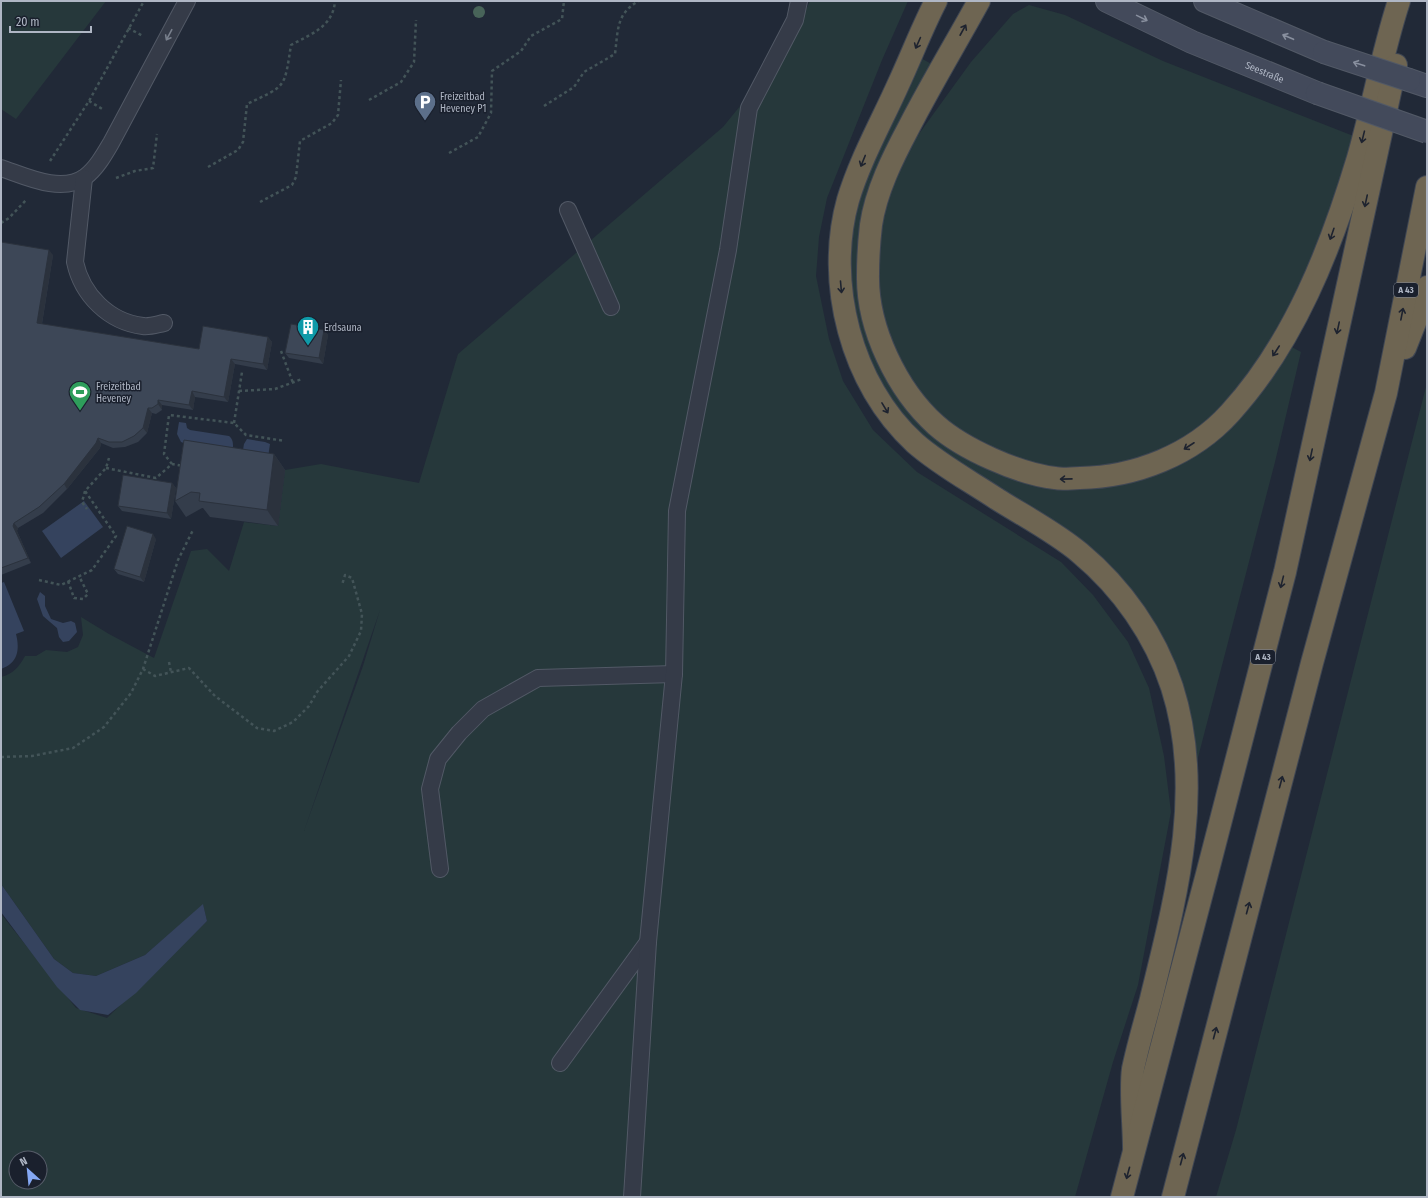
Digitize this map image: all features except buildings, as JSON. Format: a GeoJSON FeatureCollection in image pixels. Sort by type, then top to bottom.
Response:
{"type":"FeatureCollection","features":[{"type":"Feature","properties":{"kind":"highway"},"geometry":{"type":"LineString","coordinates":[[979,1],[923,100],[888,167],[871,224],[868,279],[874,322],[887,358],[909,394],[937,426],[978,453],[1019,470],[1056,479],[1090,478],[1132,473],[1172,457],[1202,438],[1228,416],[1252,388],[1307,297],[1331,238],[1358,158],[1389,31],[1399,1]]}},
{"type":"Feature","properties":{"kind":"highway","name":"A 43"},"geometry":{"type":"LineString","coordinates":[[1122,1197],[1208,874],[1285,572],[1410,1]]}},
{"type":"Feature","properties":{"kind":"highway"},"geometry":{"type":"LineString","coordinates":[[934,3],[864,158],[848,201],[841,238],[840,275],[843,307],[852,339],[866,374],[890,415],[915,443],[945,466],[1078,551],[1103,573],[1136,613],[1158,648],[1173,689],[1185,743],[1187,815],[1178,883],[1133,1072],[1134,1148]]}},
{"type":"Feature","properties":{"kind":"highway","name":"A 43"},"geometry":{"type":"LineString","coordinates":[[1172,1197],[1312,663],[1386,393],[1427,187]]}},
{"type":"Feature","properties":{"kind":"highway"},"geometry":{"type":"LineString","coordinates":[[1386,393],[1422,305],[1427,287]]}},
{"type":"Feature","properties":{"kind":"main road","name":"Seestraße"},"geometry":{"type":"LineString","coordinates":[[1107,1],[1192,42],[1317,93],[1427,132]]}},
{"type":"Feature","properties":{"kind":"main road"},"geometry":{"type":"LineString","coordinates":[[1205,1],[1324,52],[1427,86]]}},
{"type":"Feature","properties":{"kind":"lane"},"geometry":{"type":"LineString","coordinates":[[1,168],[54,183],[70,183],[84,178],[98,164],[187,1]]}},
{"type":"Feature","properties":{"kind":"lane"},"geometry":{"type":"LineString","coordinates":[[632,1197],[648,942],[674,674],[677,511],[728,250],[749,108],[795,20],[799,1]]}},
{"type":"Feature","properties":{"kind":"lane"},"geometry":{"type":"LineString","coordinates":[[84,178],[75,262],[78,276],[86,292],[106,311],[124,321],[144,326],[164,323]]}},
{"type":"Feature","properties":{"kind":"lane"},"geometry":{"type":"LineString","coordinates":[[568,210],[611,307]]}},
{"type":"Feature","properties":{"kind":"lane"},"geometry":{"type":"LineString","coordinates":[[440,869],[430,789],[438,760],[459,733],[483,709],[538,678],[674,674]]}},
{"type":"Feature","properties":{"kind":"lane"},"geometry":{"type":"LineString","coordinates":[[560,1063],[648,942]]}},
{"type":"Feature","properties":{"kind":"path"},"geometry":{"type":"LineString","coordinates":[[1,224],[9,218],[30,196],[89,101],[144,1]]}},
{"type":"Feature","properties":{"kind":"path"},"geometry":{"type":"LineString","coordinates":[[208,166],[238,150],[243,142],[247,104],[279,88],[286,79],[291,45],[323,28],[334,9],[334,1]]}},
{"type":"Feature","properties":{"kind":"path"},"geometry":{"type":"LineString","coordinates":[[449,153],[478,137],[491,113],[492,71],[521,51],[531,36],[562,19],[564,1]]}},
{"type":"Feature","properties":{"kind":"path"},"geometry":{"type":"LineString","coordinates":[[544,106],[574,87],[584,72],[615,54],[620,20],[628,7],[639,1]]}},
{"type":"Feature","properties":{"kind":"path"},"geometry":{"type":"LineString","coordinates":[[370,100],[401,82],[414,62],[416,20]]}},
{"type":"Feature","properties":{"kind":"path"},"geometry":{"type":"LineString","coordinates":[[260,202],[292,185],[296,178],[300,141],[332,123],[338,115],[341,80]]}},
{"type":"Feature","properties":{"kind":"path"},"geometry":{"type":"LineString","coordinates":[[84,178],[108,179],[122,177],[136,171],[153,168],[158,134]]}},
{"type":"Feature","properties":{"kind":"path"},"geometry":{"type":"LineString","coordinates":[[281,350],[294,383]]}},
{"type":"Feature","properties":{"kind":"path"},"geometry":{"type":"LineString","coordinates":[[234,424],[242,372]]}},
{"type":"Feature","properties":{"kind":"path"},"geometry":{"type":"LineString","coordinates":[[239,391],[275,389],[302,379]]}},
{"type":"Feature","properties":{"kind":"path"},"geometry":{"type":"LineString","coordinates":[[188,467],[172,464],[164,454],[169,415],[234,424],[246,435],[285,441]]}},
{"type":"Feature","properties":{"kind":"path"},"geometry":{"type":"LineString","coordinates":[[87,509],[82,502],[85,491],[106,468],[109,458]]}},
{"type":"Feature","properties":{"kind":"path"},"geometry":{"type":"LineString","coordinates":[[106,468],[156,478],[172,464]]}},
{"type":"Feature","properties":{"kind":"path"},"geometry":{"type":"LineString","coordinates":[[39,580],[62,585],[92,570],[116,536],[85,491]]}},
{"type":"Feature","properties":{"kind":"path"},"geometry":{"type":"LineString","coordinates":[[1,757],[32,756],[73,748],[104,728],[131,693],[142,669],[178,560],[193,530]]}},
{"type":"Feature","properties":{"kind":"path"},"geometry":{"type":"LineString","coordinates":[[142,669],[155,676],[189,668],[215,696],[257,728],[274,731],[293,722],[309,706],[317,692],[349,656],[361,631],[362,614],[352,578],[345,575],[342,585]]}},
{"type":"Feature","properties":{"kind":"path"},"geometry":{"type":"LineString","coordinates":[[68,582],[74,598],[83,599],[88,594],[79,576]]}},
{"type":"Feature","properties":{"kind":"path"},"geometry":{"type":"LineString","coordinates":[[169,662],[171,672]]}},
{"type":"Feature","properties":{"kind":"shaded area"},"geometry":{"type":"Polygon","coordinates":[[[1,1],[106,1],[16,119],[1,109],[1,1]]]}},
{"type":"Feature","properties":{"kind":"shaded area"},"geometry":{"type":"Polygon","coordinates":[[[810,1],[908,1],[882,60],[827,198],[819,237],[816,276],[829,339],[843,381],[873,430],[917,472],[1061,562],[1093,595],[1128,642],[1149,688],[1164,756],[1171,812],[1138,985],[1113,1062],[1075,1197],[1,1197],[1,914],[76,1008],[107,1018],[207,921],[203,905],[145,955],[96,976],[73,973],[54,959],[1,884],[1,677],[15,670],[25,656],[36,656],[46,650],[67,652],[78,647],[83,635],[81,617],[154,658],[191,551],[207,549],[229,571],[244,522],[278,526],[285,470],[321,464],[419,483],[458,354],[723,127],[789,46],[810,1]],[[380,610],[304,831],[363,666],[380,610]]]}},
{"type":"Feature","properties":{"kind":"shaded area"},"geometry":{"type":"Polygon","coordinates":[[[1029,5],[1065,15],[1163,61],[1356,137],[1325,242],[1274,339],[1225,409],[1152,460],[1071,472],[1022,462],[947,423],[917,392],[891,347],[875,278],[883,218],[895,167],[971,62],[1013,14],[1029,5]]]}},
{"type":"Feature","properties":{"kind":"shaded area"},"geometry":{"type":"Polygon","coordinates":[[[915,55],[939,68],[886,166],[873,323],[936,428],[1056,481],[1174,459],[1284,343],[1301,352],[1275,462],[1195,769],[1138,611],[947,463],[892,413],[847,307],[852,203],[915,55]]]}},
{"type":"Feature","properties":{"kind":"shaded area"},"geometry":{"type":"Polygon","coordinates":[[[1427,383],[1427,1197],[1216,1197],[1236,1130],[1427,383]]]}},
{"type":"Feature","properties":{"kind":"water"},"geometry":{"type":"Polygon","coordinates":[[[179,422],[186,423],[187,428],[190,430],[229,436],[233,444],[231,460],[181,442],[177,434],[179,422]]]}},
{"type":"Feature","properties":{"kind":"water"},"geometry":{"type":"Polygon","coordinates":[[[247,439],[270,444],[267,464],[241,461],[244,444],[247,439]]]}},
{"type":"Feature","properties":{"kind":"water"},"geometry":{"type":"Polygon","coordinates":[[[84,501],[103,527],[61,558],[42,531],[84,501]]]}},
{"type":"Feature","properties":{"kind":"water"},"geometry":{"type":"Polygon","coordinates":[[[4,582],[24,631],[16,634],[18,645],[14,660],[1,669],[1,583],[4,582]]]}},
{"type":"Feature","properties":{"kind":"water"},"geometry":{"type":"Polygon","coordinates":[[[40,592],[45,596],[45,606],[51,619],[63,623],[71,621],[75,623],[77,632],[69,641],[63,642],[59,637],[57,628],[43,616],[37,599],[40,592]]]}},
{"type":"Feature","properties":{"kind":"water"},"geometry":{"type":"Polygon","coordinates":[[[1,884],[54,959],[73,973],[96,976],[145,955],[203,904],[207,921],[136,993],[108,1015],[80,1010],[57,987],[1,912],[1,884]]]}},
{"type":"Feature","properties":{"kind":"place","name":"Freizeitbad Heveney P1"},"geometry":{"type":"Point","coordinates":[425,122]}},
{"type":"Feature","properties":{"kind":"place","name":"Erdsauna"},"geometry":{"type":"Point","coordinates":[308,346]}},
{"type":"Feature","properties":{"kind":"place","name":"Freizeitbad Heveney"},"geometry":{"type":"Point","coordinates":[80,412]}}]}
